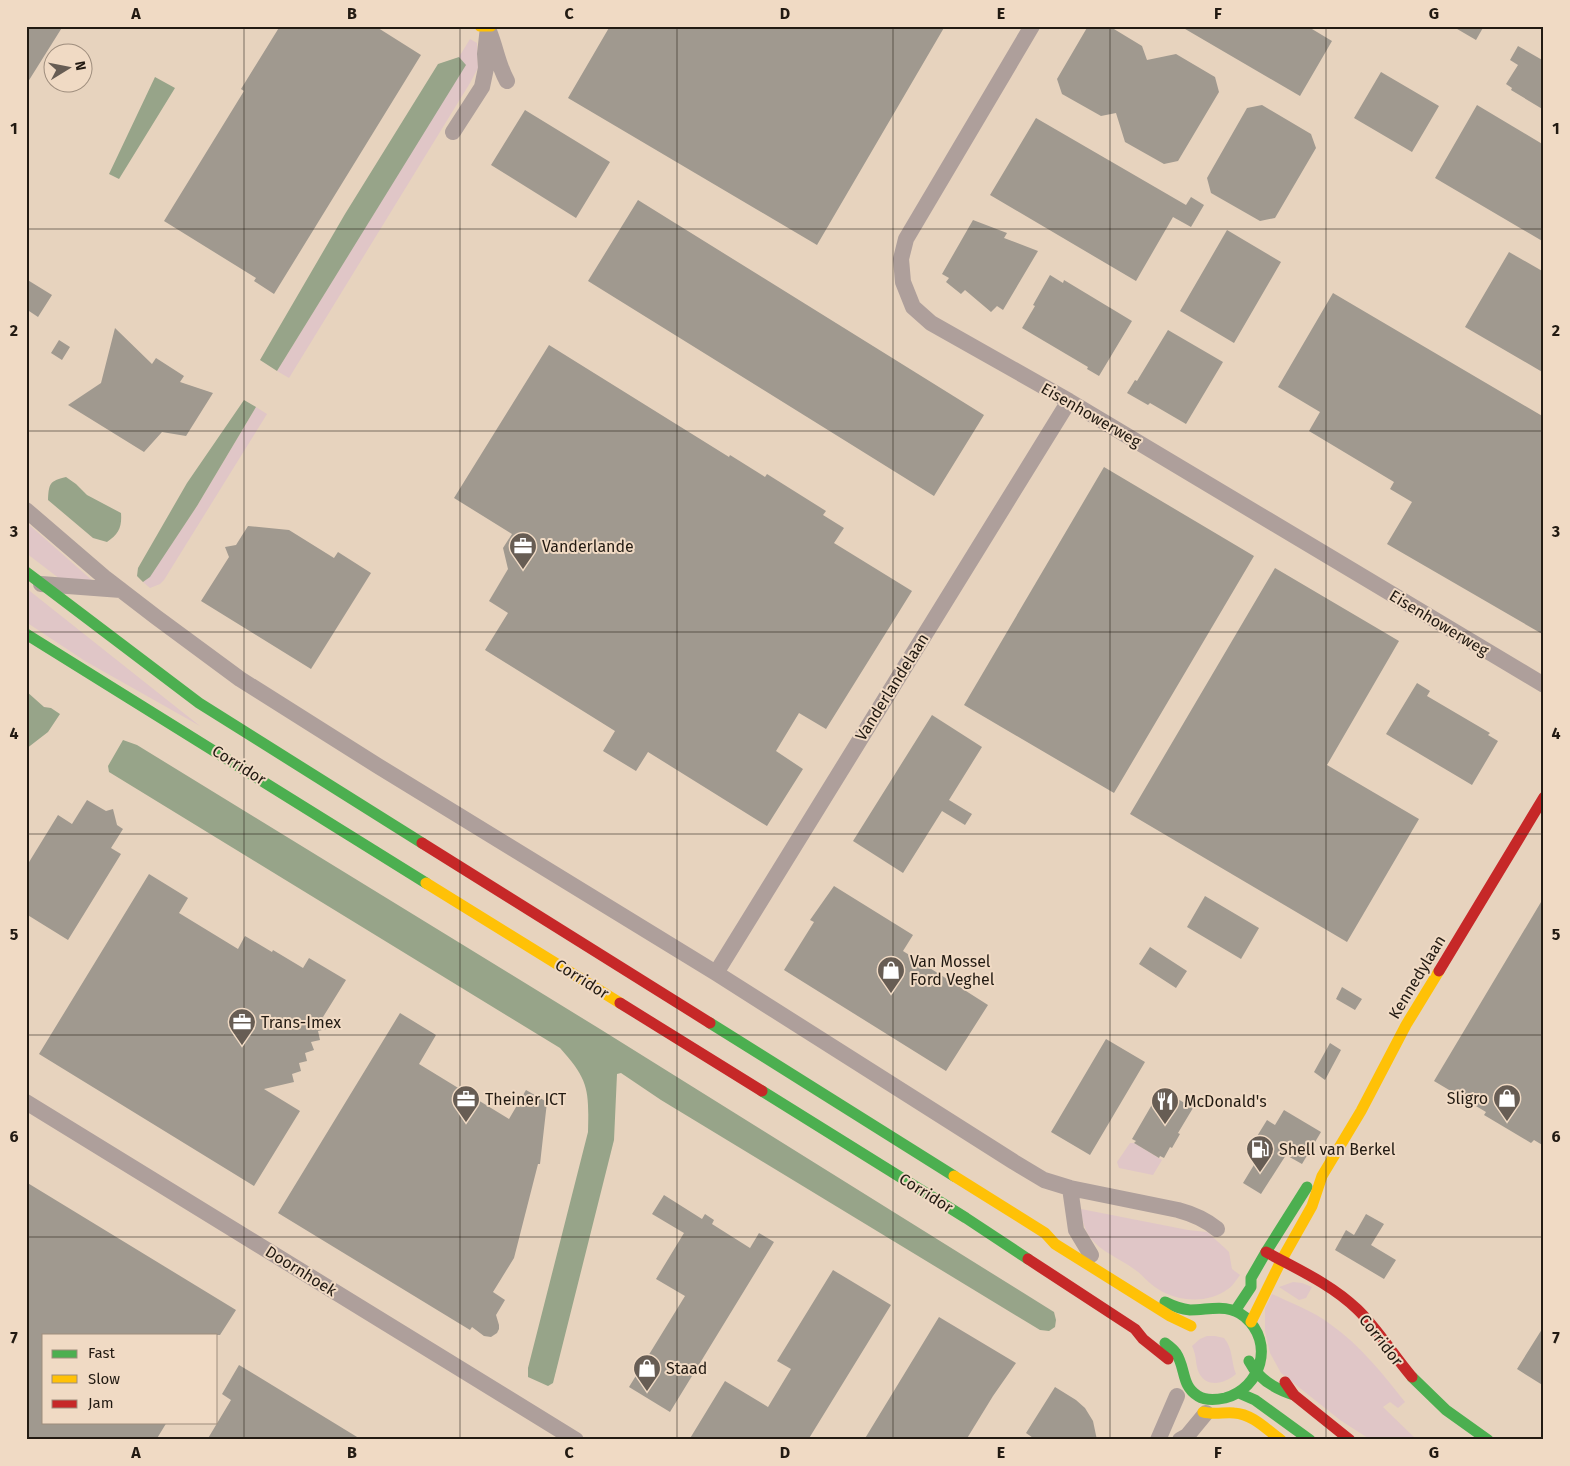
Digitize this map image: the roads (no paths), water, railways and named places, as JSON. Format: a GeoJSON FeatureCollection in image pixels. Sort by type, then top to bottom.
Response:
{"type":"FeatureCollection","features":[{"type":"Feature","properties":{"kind":"main road","name":"Corridor"},"geometry":{"type":"LineString","coordinates":[[26,572],[199,703],[1045,1233],[1055,1244],[1170,1316],[1191,1326]]}},
{"type":"Feature","properties":{"kind":"main road","name":"Corridor"},"geometry":{"type":"LineString","coordinates":[[26,634],[966,1218],[1135,1329],[1148,1332],[1173,1350]]}},
{"type":"Feature","properties":{"kind":"main road","name":"Kennedylaan"},"geometry":{"type":"LineString","coordinates":[[1251,1322],[1281,1261],[1312,1206],[1322,1176],[1361,1111],[1406,1025],[1544,797]]}},
{"type":"Feature","properties":{"kind":"main road","name":"Kennedylaan"},"geometry":{"type":"LineString","coordinates":[[1225,1322],[1242,1282],[1251,1278],[1307,1187],[1322,1176]]}},
{"type":"Feature","properties":{"kind":"main road","name":"Corridor"},"geometry":{"type":"LineString","coordinates":[[1045,1233],[1060,1236],[1175,1307],[1192,1310],[1218,1306],[1230,1309]]}},
{"type":"Feature","properties":{"kind":"main road","name":"Corridor"},"geometry":{"type":"LineString","coordinates":[[1266,1252],[1342,1296],[1374,1329],[1410,1376],[1457,1421],[1488,1440]]}},
{"type":"Feature","properties":{"kind":"main road"},"geometry":{"type":"LineString","coordinates":[[1190,1401],[1225,1399],[1239,1393],[1248,1386],[1259,1368],[1262,1352],[1257,1332],[1251,1322],[1230,1309]]}},
{"type":"Feature","properties":{"kind":"main road"},"geometry":{"type":"LineString","coordinates":[[1190,1401],[1192,1392],[1185,1382],[1178,1358],[1173,1350],[1191,1326],[1211,1320]]}},
{"type":"Feature","properties":{"kind":"main road"},"geometry":{"type":"LineString","coordinates":[[1248,1351],[1251,1368],[1259,1368],[1287,1383],[1294,1395],[1350,1440]]}},
{"type":"Feature","properties":{"kind":"main road"},"geometry":{"type":"LineString","coordinates":[[1239,1393],[1255,1400],[1310,1440]]}},
{"type":"Feature","properties":{"kind":"main road"},"geometry":{"type":"LineString","coordinates":[[1190,1401],[1227,1412],[1238,1413],[1250,1418],[1281,1440]]}},
{"type":"Feature","properties":{"kind":"street"},"geometry":{"type":"LineString","coordinates":[[486,26],[497,52],[500,69],[507,80]]}},
{"type":"Feature","properties":{"kind":"street"},"geometry":{"type":"LineString","coordinates":[[453,132],[482,87],[486,68],[486,26]]}},
{"type":"Feature","properties":{"kind":"street","name":"Eisenhowerweg"},"geometry":{"type":"LineString","coordinates":[[1032,26],[906,239],[901,259],[903,282],[913,307],[931,323],[1069,401],[1544,685]]}},
{"type":"Feature","properties":{"kind":"street","name":"Vanderlandelaan"},"geometry":{"type":"LineString","coordinates":[[716,973],[1069,401]]}},
{"type":"Feature","properties":{"kind":"street"},"geometry":{"type":"LineString","coordinates":[[26,510],[156,618],[248,684],[716,973],[1044,1180],[1070,1188],[1178,1210],[1194,1215],[1217,1229]]}},
{"type":"Feature","properties":{"kind":"street"},"geometry":{"type":"LineString","coordinates":[[40,584],[122,590]]}},
{"type":"Feature","properties":{"kind":"street","name":"Doornhoek"},"geometry":{"type":"LineString","coordinates":[[26,1102],[576,1440]]}},
{"type":"Feature","properties":{"kind":"street","name":"Corridor"},"geometry":{"type":"LineString","coordinates":[[1070,1188],[1076,1230],[1091,1255]]}},
{"type":"Feature","properties":{"kind":"street"},"geometry":{"type":"LineString","coordinates":[[1158,1440],[1190,1401]]}},
{"type":"Feature","properties":{"kind":"street"},"geometry":{"type":"LineString","coordinates":[[1179,1440],[1178,1433],[1190,1401]]}},
{"type":"Feature","properties":{"kind":"place","name":"Vanderlande"},"geometry":{"type":"Point","coordinates":[523,570]}},
{"type":"Feature","properties":{"kind":"place","name":"Van Mossel Ford Veghel"},"geometry":{"type":"Point","coordinates":[891,994]}},
{"type":"Feature","properties":{"kind":"place","name":"Trans-Imex"},"geometry":{"type":"Point","coordinates":[242,1046]}},
{"type":"Feature","properties":{"kind":"place","name":"Sligro"},"geometry":{"type":"Point","coordinates":[1507,1122]}},
{"type":"Feature","properties":{"kind":"place","name":"Theiner ICT"},"geometry":{"type":"Point","coordinates":[466,1123]}},
{"type":"Feature","properties":{"kind":"place","name":"McDonald's"},"geometry":{"type":"Point","coordinates":[1165,1125]}},
{"type":"Feature","properties":{"kind":"place","name":"Shell van Berkel"},"geometry":{"type":"Point","coordinates":[1260,1173]}},
{"type":"Feature","properties":{"kind":"place","name":"Staad"},"geometry":{"type":"Point","coordinates":[647,1392]}}]}
